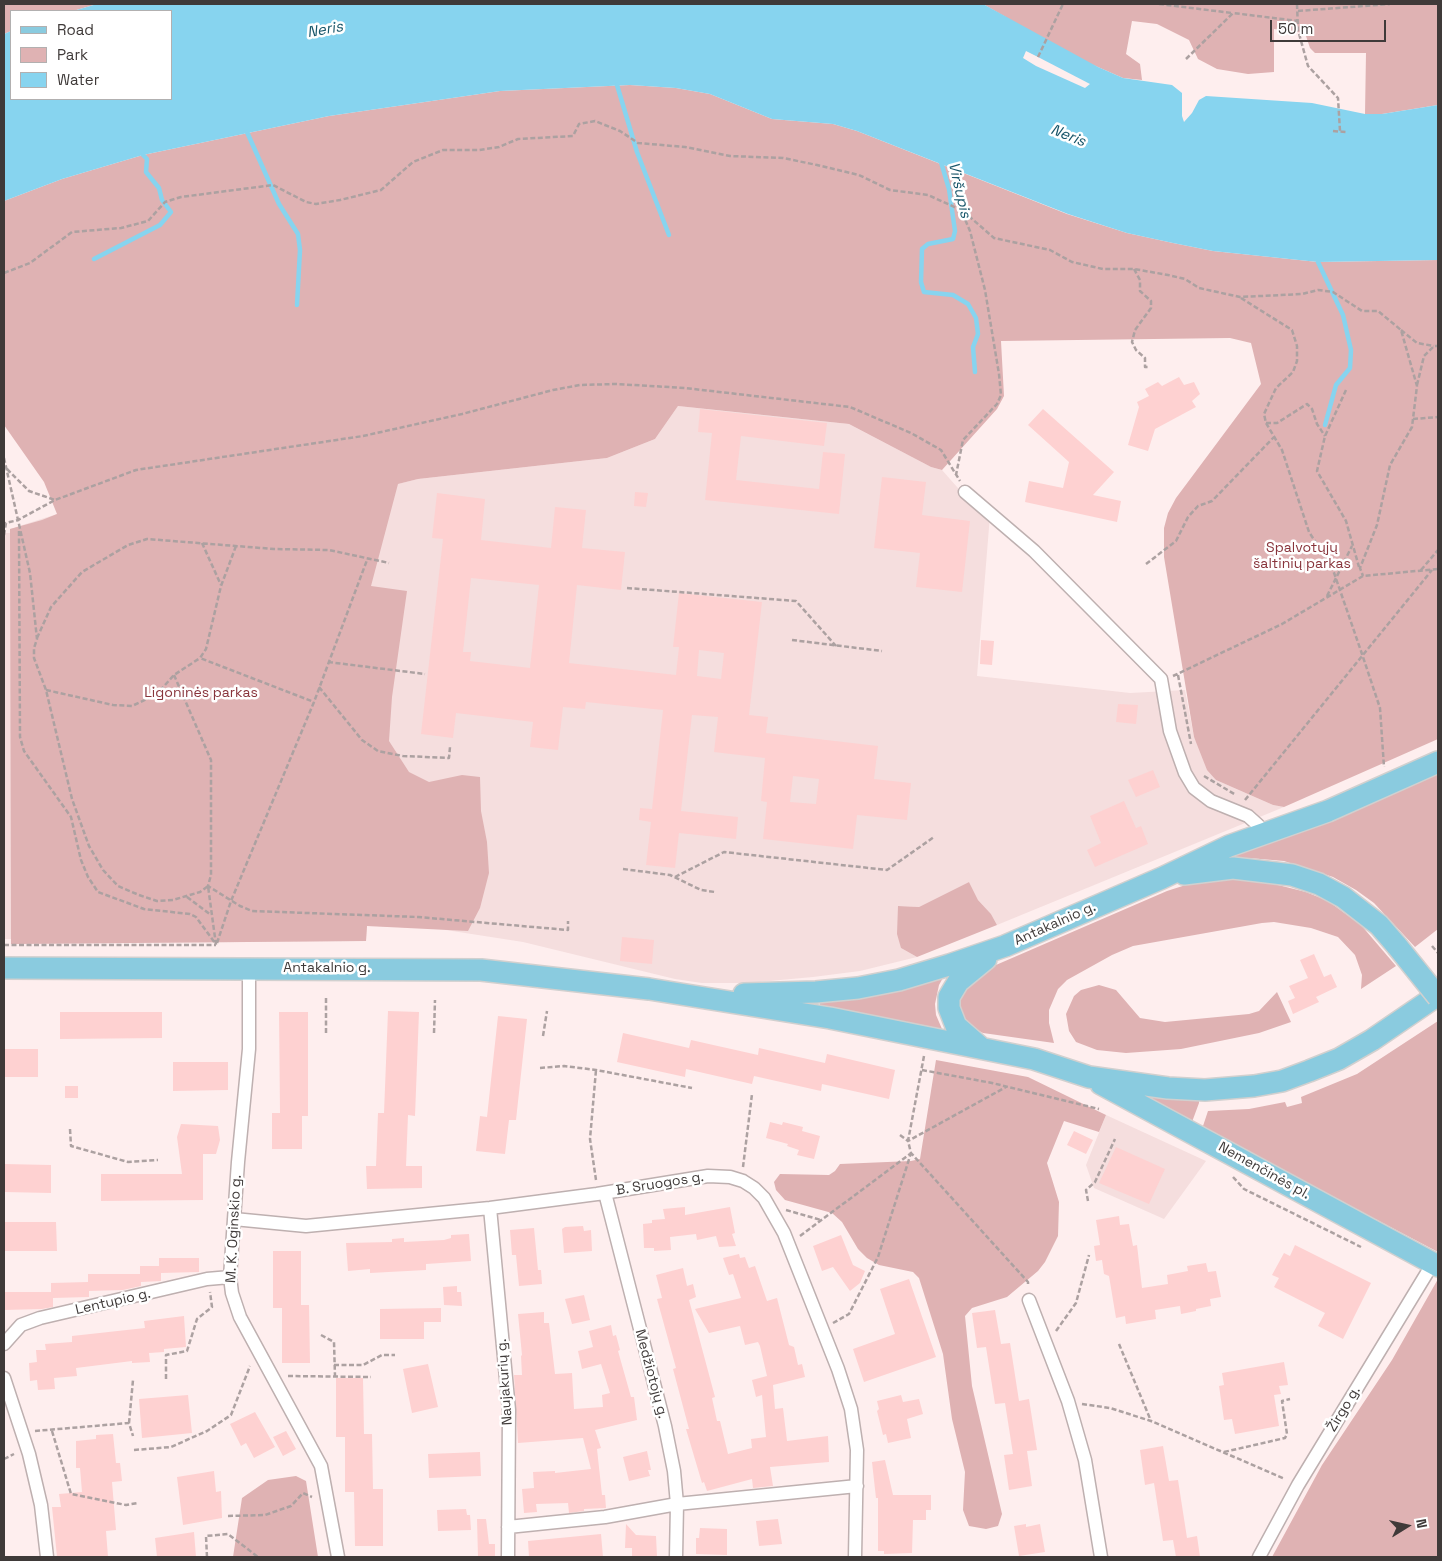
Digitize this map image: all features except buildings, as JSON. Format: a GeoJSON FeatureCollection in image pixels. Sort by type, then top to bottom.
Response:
{"type":"FeatureCollection","features":[{"type":"Feature","properties":{"kind":"main road","name":"Antakalnio g."},"geometry":{"type":"LineString","coordinates":[[649,989],[738,994],[816,992],[858,988],[899,980],[1005,946],[1162,878],[1199,859],[1336,808],[1438,762]]}},
{"type":"Feature","properties":{"kind":"main road"},"geometry":{"type":"LineString","coordinates":[[1162,878],[1202,870],[1234,868],[1292,875],[1319,884],[1343,897],[1374,921],[1438,996]]}},
{"type":"Feature","properties":{"kind":"main road"},"geometry":{"type":"LineString","coordinates":[[982,1049],[956,1026],[949,1008],[949,997],[965,974],[1005,946]]}},
{"type":"Feature","properties":{"kind":"main road","name":"Antakalnio g."},"geometry":{"type":"LineString","coordinates":[[4,968],[480,970],[649,989],[830,1018],[1034,1058],[1089,1078],[1168,1088],[1205,1090],[1254,1086],[1282,1081],[1339,1059],[1372,1040],[1438,996]]}},
{"type":"Feature","properties":{"kind":"main road","name":"Nemenčinės pl."},"geometry":{"type":"LineString","coordinates":[[1089,1078],[1435,1264]]}},
{"type":"Feature","properties":{"kind":"street"},"geometry":{"type":"LineString","coordinates":[[965,492],[1034,551],[1160,679],[1170,731],[1185,773],[1194,788],[1211,801],[1248,816],[1258,824],[1262,834]]}},
{"type":"Feature","properties":{"kind":"street","name":"M. K. Oginskio g."},"geometry":{"type":"LineString","coordinates":[[249,968],[249,1049],[230,1278],[235,1306],[321,1466],[338,1557]]}},
{"type":"Feature","properties":{"kind":"street","name":"B. Sruogos g."},"geometry":{"type":"LineString","coordinates":[[234,1219],[306,1226],[490,1208],[601,1194],[708,1176],[730,1177],[754,1188],[775,1214],[790,1245],[823,1329],[851,1409],[856,1450],[857,1486],[855,1557]]}},
{"type":"Feature","properties":{"kind":"street","name":"Medžiotojų g."},"geometry":{"type":"LineString","coordinates":[[601,1194],[665,1426],[674,1471],[677,1504],[676,1557]]}},
{"type":"Feature","properties":{"kind":"street","name":"Naujakurių g."},"geometry":{"type":"LineString","coordinates":[[490,1208],[509,1410],[508,1557]]}},
{"type":"Feature","properties":{"kind":"street","name":"Žirgo g."},"geometry":{"type":"LineString","coordinates":[[1259,1557],[1298,1485],[1435,1264]]}},
{"type":"Feature","properties":{"kind":"street","name":"Lentupio g."},"geometry":{"type":"LineString","coordinates":[[4,1344],[21,1325],[40,1318],[207,1279],[230,1278]]}},
{"type":"Feature","properties":{"kind":"street"},"geometry":{"type":"LineString","coordinates":[[1029,1300],[1068,1401],[1085,1460],[1101,1557]]}},
{"type":"Feature","properties":{"kind":"street"},"geometry":{"type":"LineString","coordinates":[[4,1378],[22,1432],[41,1505],[47,1557]]}},
{"type":"Feature","properties":{"kind":"street"},"geometry":{"type":"LineString","coordinates":[[508,1528],[604,1517],[677,1504],[857,1486]]}},
{"type":"Feature","properties":{"kind":"path"},"geometry":{"type":"LineString","coordinates":[[1038,57],[1063,4]]}},
{"type":"Feature","properties":{"kind":"path"},"geometry":{"type":"LineString","coordinates":[[1159,4],[1298,21]]}},
{"type":"Feature","properties":{"kind":"path"},"geometry":{"type":"LineString","coordinates":[[1297,4],[1298,21],[1308,66],[1338,98],[1340,132]]}},
{"type":"Feature","properties":{"kind":"path"},"geometry":{"type":"LineString","coordinates":[[1298,11],[1390,4]]}},
{"type":"Feature","properties":{"kind":"path"},"geometry":{"type":"LineString","coordinates":[[1186,59],[1233,13]]}},
{"type":"Feature","properties":{"kind":"path"},"geometry":{"type":"LineString","coordinates":[[4,273],[30,263],[72,232],[120,228],[148,220],[164,202],[180,197],[272,185],[306,202],[316,204],[367,195],[380,190],[413,162],[443,150],[478,150],[498,147],[518,139],[573,136],[579,124],[595,121],[620,131],[638,143],[686,147],[730,156],[782,158],[859,175],[890,190],[928,195],[962,210],[994,238],[1050,250],[1080,264],[1103,269],[1134,269],[1185,279],[1199,288],[1240,297],[1302,294],[1318,290],[1333,292],[1362,311],[1378,311],[1417,343],[1436,346]]}},
{"type":"Feature","properties":{"kind":"path"},"geometry":{"type":"LineString","coordinates":[[1333,131],[1346,132]]}},
{"type":"Feature","properties":{"kind":"path"},"geometry":{"type":"LineString","coordinates":[[956,474],[963,440],[997,404],[1001,395],[1000,374],[985,290],[970,231],[962,210]]}},
{"type":"Feature","properties":{"kind":"path"},"geometry":{"type":"LineString","coordinates":[[1134,269],[1140,280],[1140,291],[1151,301],[1151,308],[1135,330],[1132,342],[1136,350],[1145,358],[1145,367],[1148,367]]}},
{"type":"Feature","properties":{"kind":"path"},"geometry":{"type":"LineString","coordinates":[[1240,297],[1292,330],[1297,346],[1297,361],[1293,372],[1276,388],[1264,414],[1266,423],[1282,450],[1309,532],[1332,568],[1362,654],[1380,708],[1384,771]]}},
{"type":"Feature","properties":{"kind":"path"},"geometry":{"type":"LineString","coordinates":[[1401,330],[1417,386]]}},
{"type":"Feature","properties":{"kind":"path"},"geometry":{"type":"LineString","coordinates":[[1360,568],[1377,524],[1390,465],[1412,427],[1417,386],[1424,356],[1436,346]]}},
{"type":"Feature","properties":{"kind":"path"},"geometry":{"type":"LineString","coordinates":[[4,534],[6,523],[18,520],[55,500],[136,470],[363,436],[580,385],[616,384],[685,388],[850,407],[902,429],[941,450],[965,492]]}},
{"type":"Feature","properties":{"kind":"path"},"geometry":{"type":"LineString","coordinates":[[1346,390],[1325,436],[1317,471],[1346,521],[1352,546],[1363,576]]}},
{"type":"Feature","properties":{"kind":"path"},"geometry":{"type":"LineString","coordinates":[[1266,423],[1277,423],[1307,404],[1312,409],[1317,424],[1325,436]]}},
{"type":"Feature","properties":{"kind":"path"},"geometry":{"type":"LineString","coordinates":[[1413,419],[1438,417]]}},
{"type":"Feature","properties":{"kind":"path"},"geometry":{"type":"LineString","coordinates":[[1146,564],[1176,541],[1188,517],[1198,506],[1212,501],[1274,437]]}},
{"type":"Feature","properties":{"kind":"path"},"geometry":{"type":"LineString","coordinates":[[4,458],[30,572],[37,639]]}},
{"type":"Feature","properties":{"kind":"path"},"geometry":{"type":"LineString","coordinates":[[7,469],[29,491],[55,500]]}},
{"type":"Feature","properties":{"kind":"path"},"geometry":{"type":"LineString","coordinates":[[20,526],[20,737],[24,751],[71,817],[81,860],[88,877],[98,892],[144,909],[190,914],[196,917],[216,945]]}},
{"type":"Feature","properties":{"kind":"path"},"geometry":{"type":"LineString","coordinates":[[208,886],[188,897],[157,901],[139,895],[118,886],[103,870],[88,846],[72,799],[46,690],[34,658],[34,648],[37,639],[51,607],[82,572],[128,545],[147,539],[236,546],[329,550],[367,560],[389,563]]}},
{"type":"Feature","properties":{"kind":"path"},"geometry":{"type":"LineString","coordinates":[[202,543],[221,586]]}},
{"type":"Feature","properties":{"kind":"path"},"geometry":{"type":"LineString","coordinates":[[46,690],[113,705],[132,706],[157,694],[174,676],[200,658],[206,649],[221,586],[236,546]]}},
{"type":"Feature","properties":{"kind":"path"},"geometry":{"type":"LineString","coordinates":[[1328,596],[1335,577],[1352,546]]}},
{"type":"Feature","properties":{"kind":"path"},"geometry":{"type":"LineString","coordinates":[[1420,571],[1438,550]]}},
{"type":"Feature","properties":{"kind":"path"},"geometry":{"type":"LineString","coordinates":[[216,945],[231,901],[314,702],[367,560]]}},
{"type":"Feature","properties":{"kind":"path"},"geometry":{"type":"LineString","coordinates":[[1245,800],[1433,569]]}},
{"type":"Feature","properties":{"kind":"path"},"geometry":{"type":"LineString","coordinates":[[1160,679],[1178,675],[1282,624],[1363,576],[1438,569]]}},
{"type":"Feature","properties":{"kind":"path"},"geometry":{"type":"LineString","coordinates":[[627,588],[796,601],[836,646]]}},
{"type":"Feature","properties":{"kind":"path"},"geometry":{"type":"LineString","coordinates":[[792,640],[882,651]]}},
{"type":"Feature","properties":{"kind":"path"},"geometry":{"type":"LineString","coordinates":[[200,658],[314,702]]}},
{"type":"Feature","properties":{"kind":"path"},"geometry":{"type":"LineString","coordinates":[[328,662],[425,674]]}},
{"type":"Feature","properties":{"kind":"path"},"geometry":{"type":"LineString","coordinates":[[1178,675],[1191,746]]}},
{"type":"Feature","properties":{"kind":"path"},"geometry":{"type":"LineString","coordinates":[[174,676],[211,760],[211,874],[208,886],[216,945]]}},
{"type":"Feature","properties":{"kind":"path"},"geometry":{"type":"LineString","coordinates":[[319,687],[362,740],[378,751],[404,756],[449,758],[450,747]]}},
{"type":"Feature","properties":{"kind":"path"},"geometry":{"type":"LineString","coordinates":[[1201,769],[1205,776],[1253,804]]}},
{"type":"Feature","properties":{"kind":"path"},"geometry":{"type":"LineString","coordinates":[[675,877],[724,852],[887,870],[934,837]]}},
{"type":"Feature","properties":{"kind":"path"},"geometry":{"type":"LineString","coordinates":[[623,869],[675,877],[701,890],[714,892]]}},
{"type":"Feature","properties":{"kind":"path"},"geometry":{"type":"LineString","coordinates":[[208,886],[231,901],[252,911],[418,917],[568,930],[568,921]]}},
{"type":"Feature","properties":{"kind":"path"},"geometry":{"type":"LineString","coordinates":[[188,897],[212,916]]}},
{"type":"Feature","properties":{"kind":"path"},"geometry":{"type":"LineString","coordinates":[[4,945],[216,945]]}},
{"type":"Feature","properties":{"kind":"path"},"geometry":{"type":"LineString","coordinates":[[1432,946],[1438,953]]}},
{"type":"Feature","properties":{"kind":"path"},"geometry":{"type":"LineString","coordinates":[[326,998],[326,1033]]}},
{"type":"Feature","properties":{"kind":"path"},"geometry":{"type":"LineString","coordinates":[[434,1033],[435,1000]]}},
{"type":"Feature","properties":{"kind":"path"},"geometry":{"type":"LineString","coordinates":[[543,1036],[548,1011]]}},
{"type":"Feature","properties":{"kind":"path"},"geometry":{"type":"LineString","coordinates":[[924,1054],[908,1141],[911,1153],[1028,1282],[1029,1300]]}},
{"type":"Feature","properties":{"kind":"path"},"geometry":{"type":"LineString","coordinates":[[540,1068],[564,1066],[596,1070],[692,1088]]}},
{"type":"Feature","properties":{"kind":"path"},"geometry":{"type":"LineString","coordinates":[[596,1070],[590,1139],[601,1194]]}},
{"type":"Feature","properties":{"kind":"path"},"geometry":{"type":"LineString","coordinates":[[922,1070],[1008,1086],[1099,1109]]}},
{"type":"Feature","properties":{"kind":"path"},"geometry":{"type":"LineString","coordinates":[[908,1141],[1008,1086]]}},
{"type":"Feature","properties":{"kind":"path"},"geometry":{"type":"LineString","coordinates":[[743,1169],[752,1094]]}},
{"type":"Feature","properties":{"kind":"path"},"geometry":{"type":"LineString","coordinates":[[70,1129],[71,1146],[128,1162],[158,1160]]}},
{"type":"Feature","properties":{"kind":"path"},"geometry":{"type":"LineString","coordinates":[[900,1135],[908,1141]]}},
{"type":"Feature","properties":{"kind":"path"},"geometry":{"type":"LineString","coordinates":[[1088,1201],[1086,1190],[1095,1182],[1115,1138]]}},
{"type":"Feature","properties":{"kind":"path"},"geometry":{"type":"LineString","coordinates":[[790,1245],[911,1153]]}},
{"type":"Feature","properties":{"kind":"path"},"geometry":{"type":"LineString","coordinates":[[823,1329],[849,1314],[878,1257],[911,1153]]}},
{"type":"Feature","properties":{"kind":"path"},"geometry":{"type":"LineString","coordinates":[[775,1214],[786,1210],[821,1220]]}},
{"type":"Feature","properties":{"kind":"path"},"geometry":{"type":"LineString","coordinates":[[1047,1344],[1076,1303],[1089,1255]]}},
{"type":"Feature","properties":{"kind":"path"},"geometry":{"type":"LineString","coordinates":[[166,1379],[166,1356],[187,1351],[197,1319],[212,1307],[209,1290]]}},
{"type":"Feature","properties":{"kind":"path"},"geometry":{"type":"LineString","coordinates":[[321,1336],[334,1342],[335,1376]]}},
{"type":"Feature","properties":{"kind":"path"},"geometry":{"type":"LineString","coordinates":[[1119,1344],[1151,1421]]}},
{"type":"Feature","properties":{"kind":"path"},"geometry":{"type":"LineString","coordinates":[[134,1450],[171,1447],[207,1431],[231,1415],[257,1348]]}},
{"type":"Feature","properties":{"kind":"path"},"geometry":{"type":"LineString","coordinates":[[334,1365],[363,1365],[382,1355],[395,1355]]}},
{"type":"Feature","properties":{"kind":"path"},"geometry":{"type":"LineString","coordinates":[[273,1375],[371,1377]]}},
{"type":"Feature","properties":{"kind":"path"},"geometry":{"type":"LineString","coordinates":[[133,1380],[130,1423],[133,1436]]}},
{"type":"Feature","properties":{"kind":"path"},"geometry":{"type":"LineString","coordinates":[[1222,1452],[1285,1438],[1287,1434],[1282,1401],[1290,1400]]}},
{"type":"Feature","properties":{"kind":"path"},"geometry":{"type":"LineString","coordinates":[[1068,1401],[1110,1408],[1151,1421],[1298,1485]]}},
{"type":"Feature","properties":{"kind":"path"},"geometry":{"type":"LineString","coordinates":[[22,1432],[130,1423]]}},
{"type":"Feature","properties":{"kind":"path"},"geometry":{"type":"LineString","coordinates":[[52,1431],[71,1494],[126,1505],[138,1503]]}},
{"type":"Feature","properties":{"kind":"path"},"geometry":{"type":"LineString","coordinates":[[228,1516],[265,1515],[291,1506],[303,1493],[312,1497],[321,1496],[327,1492]]}},
{"type":"Feature","properties":{"kind":"path"},"geometry":{"type":"LineString","coordinates":[[207,1557],[206,1536],[228,1534],[258,1557]]}},
{"type":"Feature","properties":{"kind":"shaded area"},"geometry":{"type":"Polygon","coordinates":[[[678,406],[849,424],[931,467],[942,470],[965,496],[990,515],[977,676],[1130,693],[1185,690],[1194,737],[1216,780],[1273,805],[1284,807],[997,925],[991,914],[978,900],[969,882],[919,907],[899,906],[901,948],[917,957],[860,971],[813,977],[748,983],[702,983],[675,979],[523,942],[433,928],[367,926],[366,941],[11,944],[11,939],[4,939],[4,533],[10,533],[10,529],[57,514],[398,484],[418,479],[607,458],[655,439],[678,406]]]}},
{"type":"Feature","properties":{"kind":"shaded area"},"geometry":{"type":"Polygon","coordinates":[[[1106,1115],[1206,1161],[1164,1219],[1094,1188],[1086,1165],[1106,1115]]]}},
{"type":"Feature","properties":{"kind":"green space"},"geometry":{"type":"Polygon","coordinates":[[[4,4],[97,4],[76,10],[10,10],[10,31],[4,34],[4,4]]]}},
{"type":"Feature","properties":{"kind":"green space"},"geometry":{"type":"Polygon","coordinates":[[[983,4],[1438,4],[1438,105],[1382,114],[1365,114],[1366,53],[1315,53],[1310,48],[1305,33],[1274,29],[1274,72],[1248,74],[1217,69],[1198,59],[1189,40],[1157,24],[1132,21],[1126,54],[1140,64],[1142,80],[1123,78],[1075,57],[983,4]]]}},
{"type":"Feature","properties":{"kind":"green space"},"geometry":{"type":"Polygon","coordinates":[[[630,85],[676,88],[710,94],[772,119],[833,124],[857,131],[1067,214],[1127,233],[1173,243],[1213,251],[1318,262],[1438,260],[1438,739],[1284,807],[1273,805],[1216,780],[1207,770],[1194,737],[1164,557],[1164,528],[1168,513],[1176,498],[1261,384],[1251,343],[1230,338],[1001,341],[1004,396],[997,409],[942,470],[931,467],[849,424],[678,406],[655,439],[607,458],[418,479],[398,484],[371,586],[407,591],[392,697],[389,741],[409,772],[429,782],[462,775],[480,777],[481,811],[487,842],[489,873],[480,908],[468,931],[367,926],[366,941],[11,944],[10,529],[57,514],[44,482],[4,425],[4,201],[62,179],[143,155],[329,116],[500,91],[630,85]]]}},
{"type":"Feature","properties":{"kind":"green space"},"geometry":{"type":"Polygon","coordinates":[[[1438,773],[1438,929],[1415,947],[1374,903],[1333,877],[1284,861],[1249,858],[1223,859],[1438,773]]]}},
{"type":"Feature","properties":{"kind":"green space"},"geometry":{"type":"Polygon","coordinates":[[[1228,879],[1262,881],[1306,892],[1328,901],[1361,925],[1396,966],[1361,989],[1362,975],[1355,955],[1338,937],[1311,928],[1274,922],[1262,923],[1133,946],[1112,955],[1067,980],[1058,989],[1049,1010],[1049,1023],[1054,1043],[983,1033],[967,1025],[959,1012],[959,997],[962,990],[989,968],[1167,891],[1195,882],[1228,879]]]}},
{"type":"Feature","properties":{"kind":"green space"},"geometry":{"type":"Polygon","coordinates":[[[969,882],[978,900],[991,914],[997,925],[917,957],[901,948],[897,934],[898,906],[919,907],[969,882]]]}},
{"type":"Feature","properties":{"kind":"green space"},"geometry":{"type":"Polygon","coordinates":[[[944,976],[939,985],[935,1004],[936,1015],[942,1029],[820,1005],[820,1002],[893,992],[944,976]]]}},
{"type":"Feature","properties":{"kind":"green space"},"geometry":{"type":"Polygon","coordinates":[[[1099,985],[1116,990],[1140,1018],[1165,1022],[1249,1014],[1259,1011],[1277,992],[1291,1022],[1259,1033],[1181,1049],[1126,1053],[1097,1050],[1076,1042],[1069,1031],[1066,1014],[1074,996],[1081,990],[1099,985]]]}},
{"type":"Feature","properties":{"kind":"green space"},"geometry":{"type":"Polygon","coordinates":[[[1438,1021],[1438,1252],[1236,1146],[1203,1126],[1208,1111],[1249,1109],[1285,1102],[1287,1107],[1302,1103],[1301,1097],[1357,1074],[1438,1021]]]}},
{"type":"Feature","properties":{"kind":"green space"},"geometry":{"type":"Polygon","coordinates":[[[936,1060],[1028,1077],[1106,1115],[1099,1132],[1064,1121],[1047,1163],[1059,1202],[1058,1236],[1045,1262],[1038,1271],[1007,1297],[972,1308],[965,1316],[972,1386],[1002,1514],[998,1526],[986,1529],[969,1526],[963,1510],[965,1472],[952,1419],[943,1354],[919,1278],[913,1272],[879,1265],[867,1258],[858,1249],[842,1222],[832,1213],[785,1200],[776,1190],[774,1182],[780,1174],[829,1175],[840,1164],[920,1159],[936,1060]]]}},
{"type":"Feature","properties":{"kind":"green space"},"geometry":{"type":"Polygon","coordinates":[[[1138,1096],[1199,1099],[1199,1103],[1192,1122],[1138,1096]]]}},
{"type":"Feature","properties":{"kind":"green space"},"geometry":{"type":"Polygon","coordinates":[[[1438,1279],[1438,1557],[1272,1557],[1322,1465],[1392,1360],[1438,1279]]]}},
{"type":"Feature","properties":{"kind":"green space"},"geometry":{"type":"Polygon","coordinates":[[[296,1476],[306,1481],[318,1557],[233,1557],[242,1498],[268,1480],[296,1476]]]}},
{"type":"Feature","properties":{"kind":"water","name":"Neris"},"geometry":{"type":"Polygon","coordinates":[[[97,4],[983,4],[1098,67],[1123,78],[1172,85],[1182,93],[1182,116],[1184,122],[1192,113],[1199,100],[1206,96],[1312,103],[1365,114],[1382,114],[1438,105],[1438,260],[1318,262],[1213,251],[1173,243],[1127,233],[1068,214],[857,131],[833,124],[772,119],[710,94],[676,88],[630,85],[500,91],[329,116],[143,155],[62,179],[4,201],[4,34],[10,31],[10,100],[172,100],[172,10],[76,10],[97,4]]]}},
{"type":"Feature","properties":{"kind":"pier"},"geometry":{"type":"Polygon","coordinates":[[[1026,51],[1090,84],[1085,88],[1036,66],[1023,58],[1026,51]]]}},
{"type":"Feature","properties":{"kind":"waterway"},"geometry":{"type":"LineString","coordinates":[[617,85],[637,152],[669,235]]}},
{"type":"Feature","properties":{"kind":"waterway"},"geometry":{"type":"LineString","coordinates":[[247,132],[279,204],[298,234],[300,250],[297,305]]}},
{"type":"Feature","properties":{"kind":"waterway"},"geometry":{"type":"LineString","coordinates":[[94,259],[160,225],[171,212],[162,200],[159,188],[146,172],[147,159],[143,155]]}},
{"type":"Feature","properties":{"kind":"waterway","name":"Viršupis"},"geometry":{"type":"LineString","coordinates":[[941,162],[949,189],[955,231],[953,239],[928,244],[922,249],[921,282],[924,292],[953,295],[968,304],[976,318],[978,334],[973,347],[975,372]]}},
{"type":"Feature","properties":{"kind":"waterway"},"geometry":{"type":"LineString","coordinates":[[1318,257],[1318,262],[1343,315],[1351,350],[1350,368],[1336,385],[1325,425]]}},
{"type":"Feature","properties":{"kind":"park label","name":"Spalvotųjų šaltinių parkas"},"geometry":{"type":"Point","coordinates":[1302,556]}},
{"type":"Feature","properties":{"kind":"park label","name":"Ligoninės parkas"},"geometry":{"type":"Point","coordinates":[201,693]}}]}
